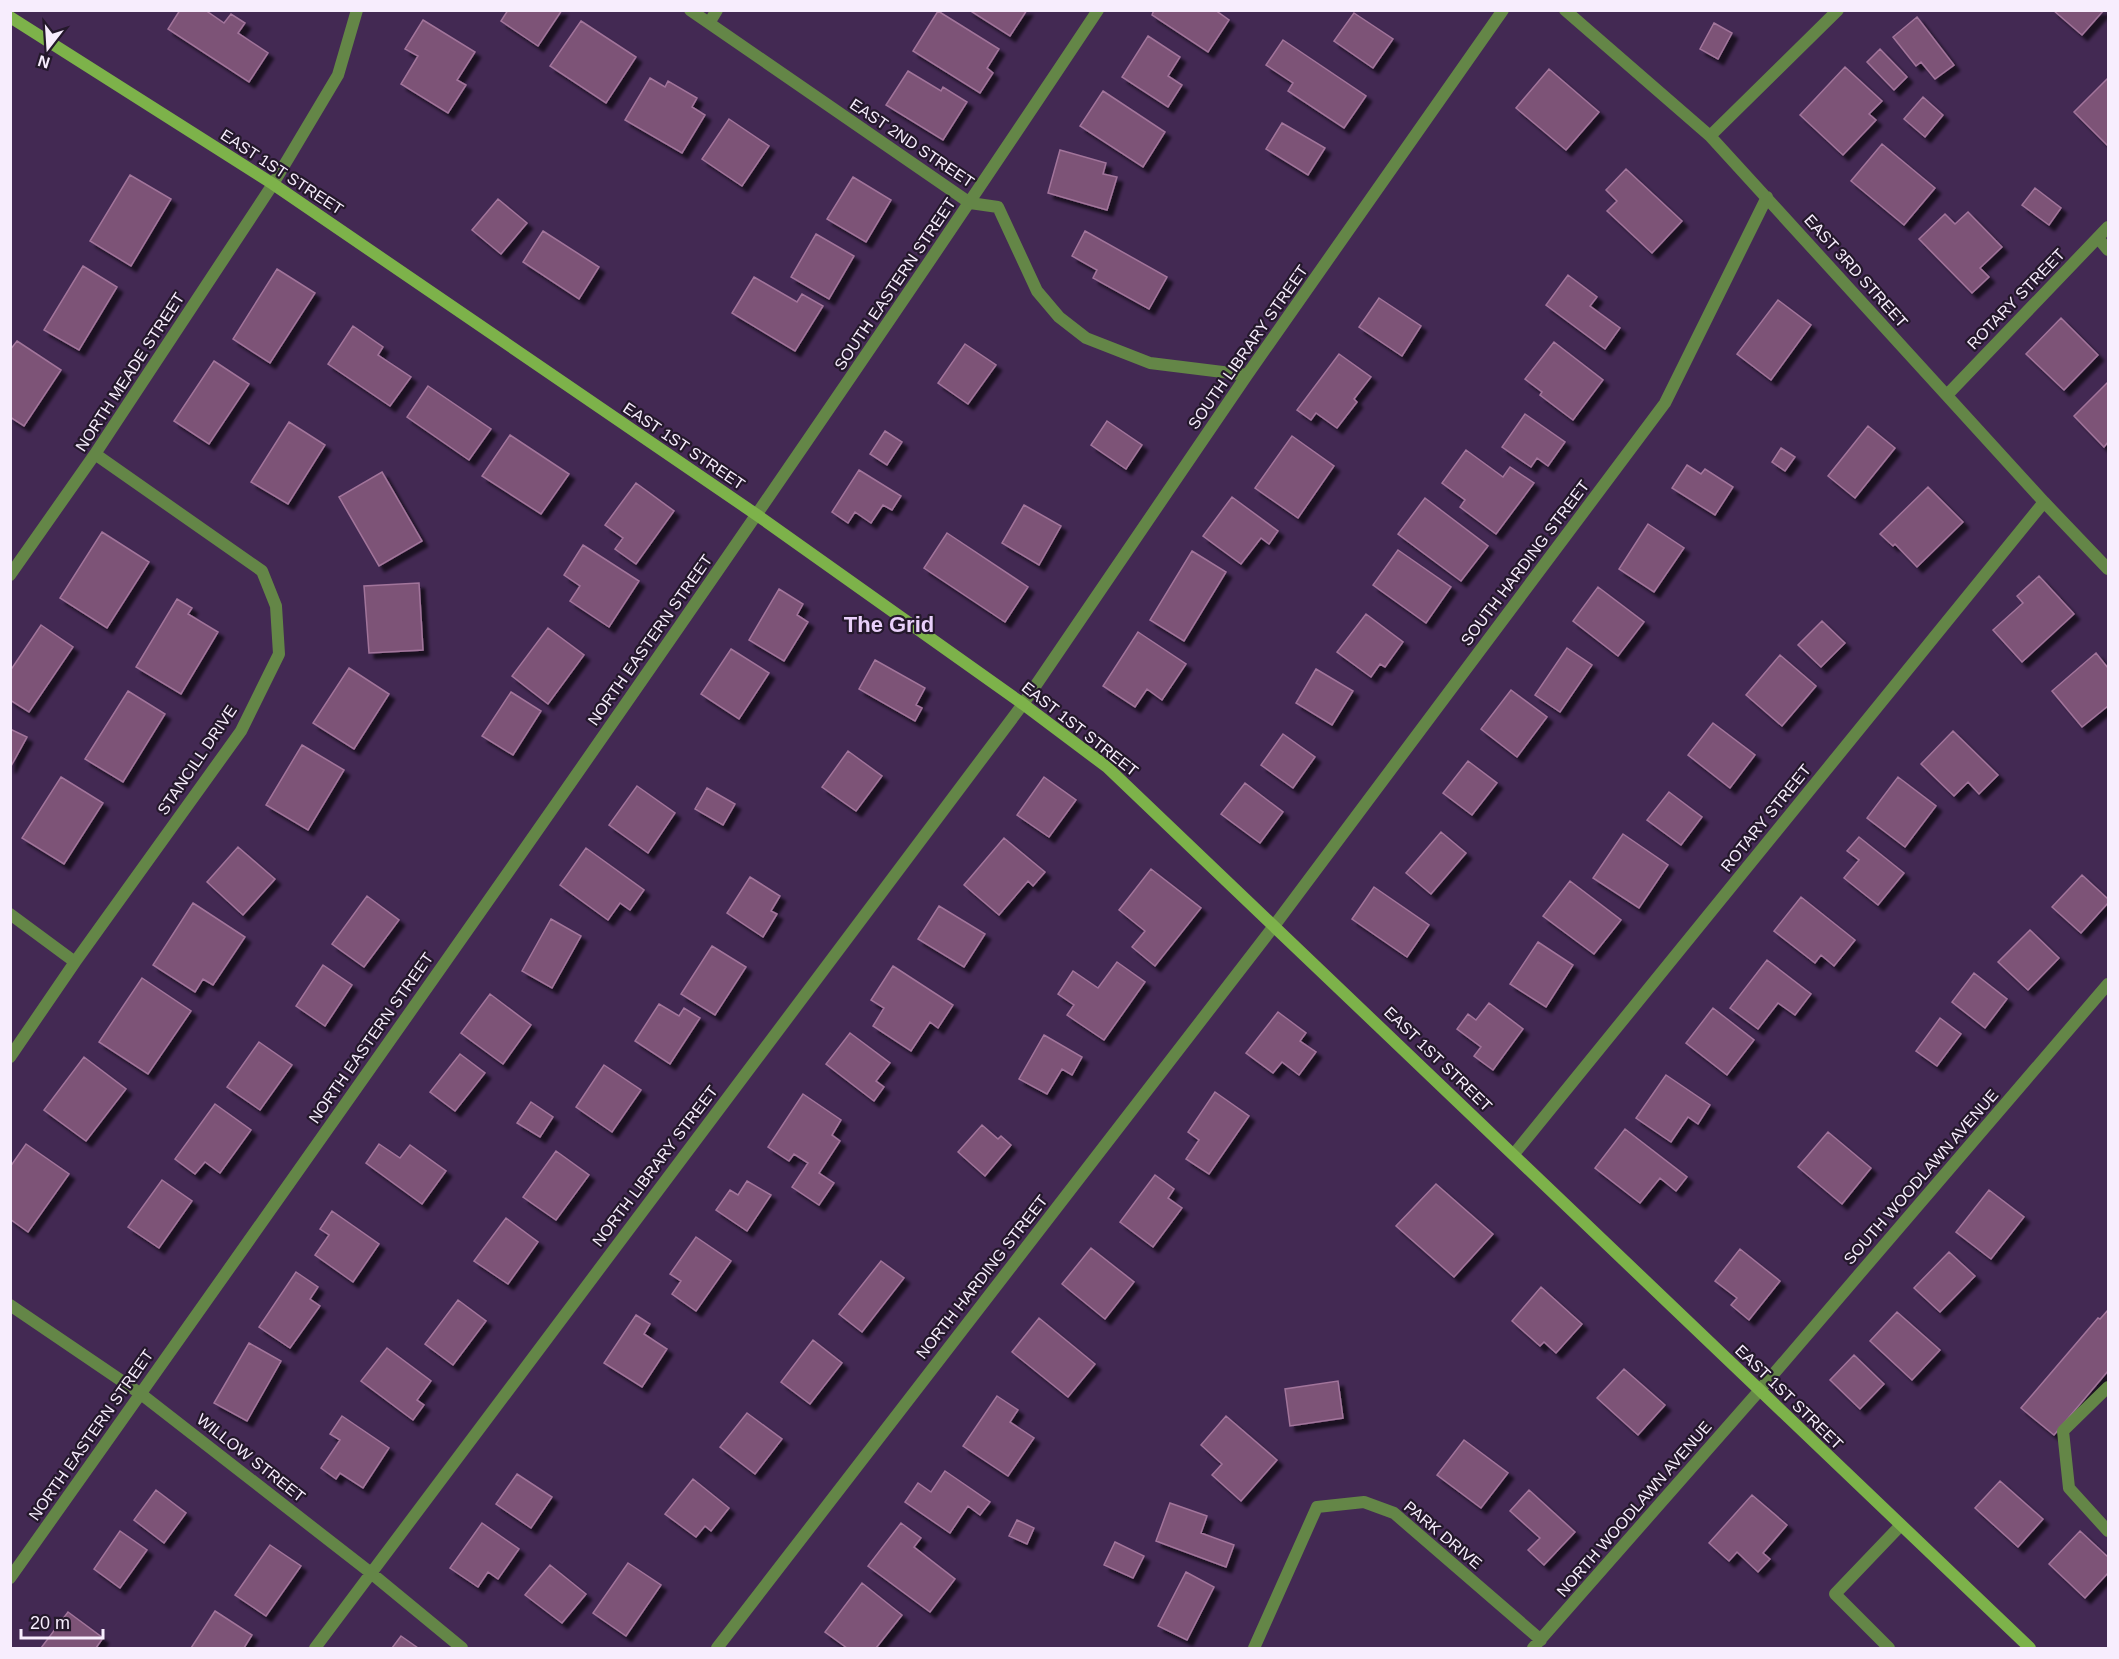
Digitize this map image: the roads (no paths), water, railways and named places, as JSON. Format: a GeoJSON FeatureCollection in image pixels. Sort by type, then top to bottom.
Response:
{"type":"FeatureCollection","features":[{"type":"Feature","properties":{"kind":"street","name":"NORTH MEADE STREET"},"geometry":{"type":"LineString","coordinates":[[10,575],[95,454],[273,184],[338,75],[357,10]]}},
{"type":"Feature","properties":{"kind":"street","name":"EAST 2ND STREET"},"geometry":{"type":"LineString","coordinates":[[690,10],[970,203],[998,207],[1037,291],[1059,317],[1086,338],[1150,363],[1247,375]]}},
{"type":"Feature","properties":{"kind":"street"},"geometry":{"type":"LineString","coordinates":[[709,23],[717,10]]}},
{"type":"Feature","properties":{"kind":"street","name":"SOUTH EASTERN STREET"},"geometry":{"type":"LineString","coordinates":[[757,515],[970,203],[1098,10]]}},
{"type":"Feature","properties":{"kind":"street","name":"SOUTH LIBRARY STREET"},"geometry":{"type":"LineString","coordinates":[[1023,704],[1247,375],[1503,10]]}},
{"type":"Feature","properties":{"kind":"street","name":"EAST 3RD STREET"},"geometry":{"type":"LineString","coordinates":[[1565,10],[1710,136],[2044,502],[2109,569]]}},
{"type":"Feature","properties":{"kind":"street"},"geometry":{"type":"LineString","coordinates":[[1710,136],[1838,10]]}},
{"type":"Feature","properties":{"kind":"street","name":"EAST 1ST STREET"},"geometry":{"type":"LineString","coordinates":[[10,17],[273,184],[757,515],[1023,704],[1107,767],[2030,1648]]}},
{"type":"Feature","properties":{"kind":"street","name":"SOUTH HARDING STREET"},"geometry":{"type":"LineString","coordinates":[[1274,926],[1665,403],[1767,197]]}},
{"type":"Feature","properties":{"kind":"street","name":"ROTARY STREET"},"geometry":{"type":"LineString","coordinates":[[1947,395],[2109,227]]}},
{"type":"Feature","properties":{"kind":"street"},"geometry":{"type":"LineString","coordinates":[[2098,238],[2109,250]]}},
{"type":"Feature","properties":{"kind":"street","name":"STANCILL DRIVE"},"geometry":{"type":"LineString","coordinates":[[10,1057],[75,962],[241,731],[279,654],[276,606],[262,571],[95,454]]}},
{"type":"Feature","properties":{"kind":"street","name":"ROTARY STREET"},"geometry":{"type":"LineString","coordinates":[[1514,1154],[2044,502]]}},
{"type":"Feature","properties":{"kind":"street","name":"NORTH EASTERN STREET"},"geometry":{"type":"LineString","coordinates":[[10,1578],[757,515]]}},
{"type":"Feature","properties":{"kind":"street","name":"NORTH LIBRARY STREET"},"geometry":{"type":"LineString","coordinates":[[315,1648],[1023,704]]}},
{"type":"Feature","properties":{"kind":"street"},"geometry":{"type":"LineString","coordinates":[[10,914],[75,962]]}},
{"type":"Feature","properties":{"kind":"street","name":"NORTH HARDING STREET"},"geometry":{"type":"LineString","coordinates":[[717,1648],[1274,926]]}},
{"type":"Feature","properties":{"kind":"street","name":"SOUTH WOODLAWN AVENUE"},"geometry":{"type":"LineString","coordinates":[[1759,1391],[2109,984]]}},
{"type":"Feature","properties":{"kind":"street","name":"WILLOW STREET"},"geometry":{"type":"LineString","coordinates":[[10,1305],[141,1394],[371,1573],[462,1648]]}},
{"type":"Feature","properties":{"kind":"street"},"geometry":{"type":"LineString","coordinates":[[2109,1387],[2063,1431],[2069,1488],[2109,1531]]}},
{"type":"Feature","properties":{"kind":"street","name":"NORTH WOODLAWN AVENUE"},"geometry":{"type":"LineString","coordinates":[[1537,1644],[1759,1391]]}},
{"type":"Feature","properties":{"kind":"street","name":"PARK DRIVE"},"geometry":{"type":"LineString","coordinates":[[1254,1648],[1317,1507],[1364,1502],[1394,1513],[1537,1644]]}},
{"type":"Feature","properties":{"kind":"street"},"geometry":{"type":"LineString","coordinates":[[1888,1648],[1834,1594],[1900,1526]]}},
{"type":"Feature","properties":{"kind":"district","name":"The Grid"},"geometry":{"type":"Point","coordinates":[889,624]}}]}
